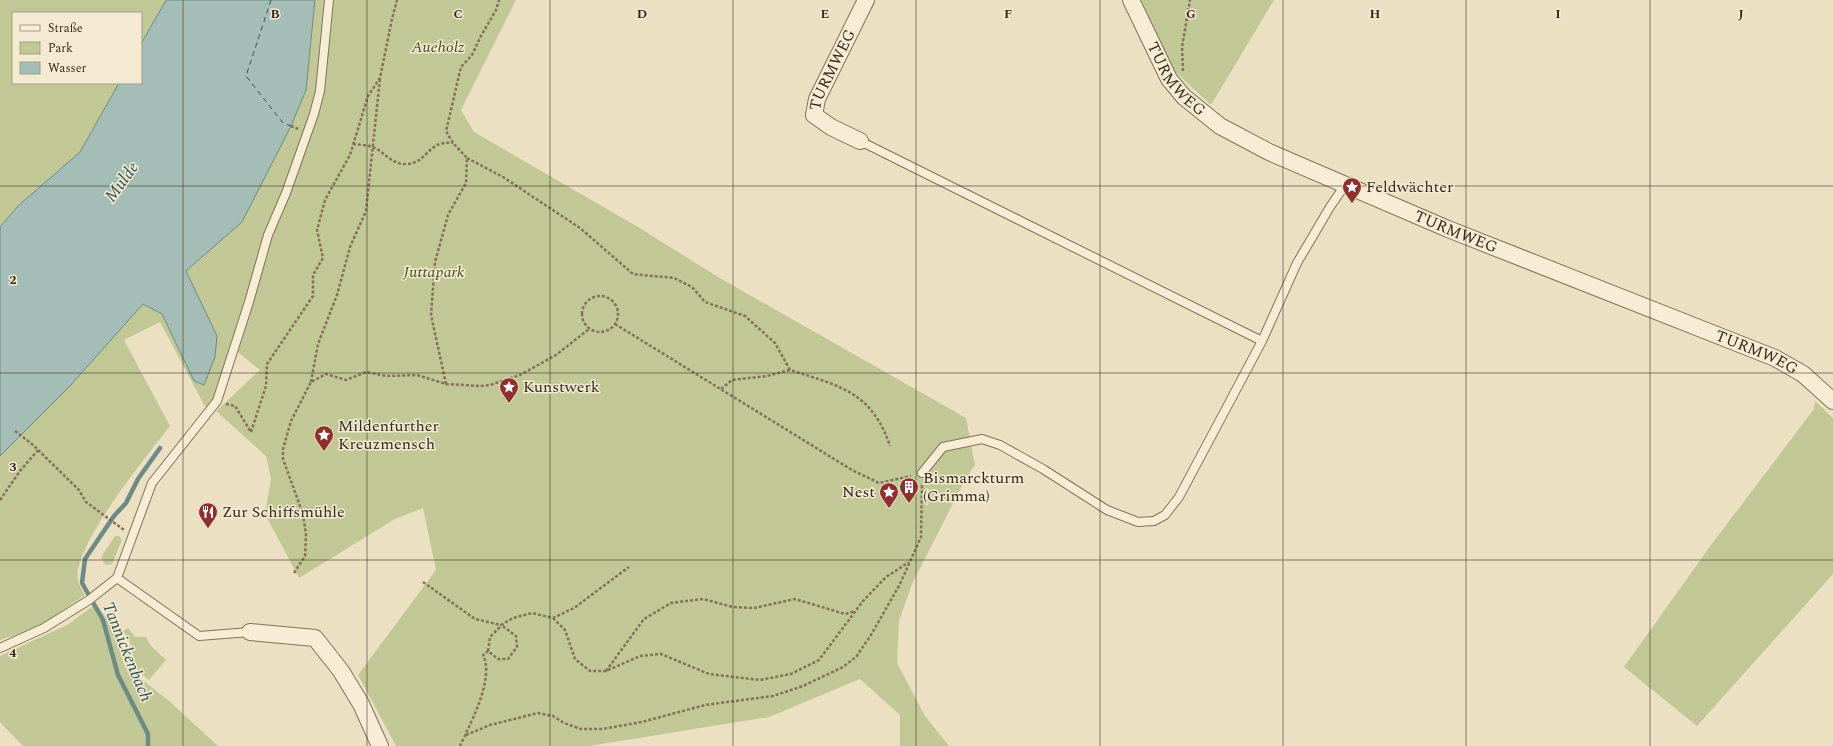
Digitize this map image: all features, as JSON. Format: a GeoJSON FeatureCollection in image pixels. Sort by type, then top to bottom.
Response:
{"type":"FeatureCollection","features":[{"type":"Feature","properties":{"kind":"street","name":"TURMWEG"},"geometry":{"type":"LineString","coordinates":[[860,141],[831,127],[814,115],[817,99],[866,0]]}},
{"type":"Feature","properties":{"kind":"street","name":"TURMWEG"},"geometry":{"type":"LineString","coordinates":[[1131,0],[1166,72],[1184,97],[1220,126],[1269,152],[1448,229],[1775,358],[1803,374],[1833,401]]}},
{"type":"Feature","properties":{"kind":"street"},"geometry":{"type":"LineString","coordinates":[[250,632],[315,638],[361,704],[380,746]]}},
{"type":"Feature","properties":{"kind":"lane"},"geometry":{"type":"LineString","coordinates":[[0,648],[44,628],[88,600],[118,578],[152,483],[217,400],[249,302],[268,235],[286,193],[314,114],[320,91],[329,0]]}},
{"type":"Feature","properties":{"kind":"lane"},"geometry":{"type":"LineString","coordinates":[[860,141],[1033,225],[1262,341]]}},
{"type":"Feature","properties":{"kind":"lane"},"geometry":{"type":"LineString","coordinates":[[922,473],[943,447],[982,439],[1000,445],[1043,468],[1107,510],[1138,522],[1154,522],[1165,515],[1179,497],[1262,341],[1297,263],[1330,207],[1345,185]]}},
{"type":"Feature","properties":{"kind":"lane"},"geometry":{"type":"LineString","coordinates":[[118,578],[199,636],[250,632]]}},
{"type":"Feature","properties":{"kind":"path"},"geometry":{"type":"LineString","coordinates":[[294,573],[306,556],[306,535],[303,514],[283,459],[283,449],[291,421],[311,382],[318,344],[337,295],[350,247],[366,211],[374,147],[380,78],[397,0]]}},
{"type":"Feature","properties":{"kind":"path"},"geometry":{"type":"LineString","coordinates":[[499,0],[496,10],[472,55],[461,67],[446,131],[453,143],[467,158],[503,177],[580,228],[633,274],[674,278],[692,287],[705,302],[745,316],[775,343],[790,370]]}},
{"type":"Feature","properties":{"kind":"path"},"geometry":{"type":"LineString","coordinates":[[1184,97],[1182,47],[1190,0]]}},
{"type":"Feature","properties":{"kind":"path"},"geometry":{"type":"LineString","coordinates":[[217,400],[235,406],[251,432],[266,386],[267,364],[313,296],[313,275],[323,258],[317,230],[325,200],[350,155],[368,96],[380,78]]}},
{"type":"Feature","properties":{"kind":"path"},"geometry":{"type":"LineString","coordinates":[[353,144],[374,147],[398,165],[419,161],[434,146],[443,142],[453,143]]}},
{"type":"Feature","properties":{"kind":"path"},"geometry":{"type":"LineString","coordinates":[[446,384],[431,315],[435,262],[448,215],[466,183],[467,158]]}},
{"type":"Feature","properties":{"kind":"path"},"geometry":{"type":"LineString","coordinates":[[596,295],[610,298],[618,310],[615,324],[603,332],[590,329],[581,317],[584,303],[596,295]]}},
{"type":"Feature","properties":{"kind":"path"},"geometry":{"type":"LineString","coordinates":[[466,735],[490,725],[538,713],[553,716],[564,723],[581,729],[602,729],[642,722],[705,705],[773,696],[803,686],[843,667],[856,657],[900,584],[921,537],[922,473],[879,484],[852,470],[615,324]]}},
{"type":"Feature","properties":{"kind":"path"},"geometry":{"type":"LineString","coordinates":[[311,382],[326,374],[346,380],[366,372],[386,376],[417,374],[446,384],[480,386],[510,379],[556,355],[590,329]]}},
{"type":"Feature","properties":{"kind":"path"},"geometry":{"type":"LineString","coordinates":[[721,389],[732,380],[768,376],[790,370],[839,386],[865,403],[883,427],[890,446]]}},
{"type":"Feature","properties":{"kind":"path"},"geometry":{"type":"LineString","coordinates":[[15,431],[32,444],[79,490],[86,502],[117,526]]}},
{"type":"Feature","properties":{"kind":"path"},"geometry":{"type":"LineString","coordinates":[[0,500],[20,471],[38,450]]}},
{"type":"Feature","properties":{"kind":"path"},"geometry":{"type":"LineString","coordinates":[[460,746],[466,735],[484,687],[487,662],[483,655],[488,651],[490,637],[501,625],[513,618],[532,613],[553,618],[565,630],[575,659],[590,671],[606,671],[640,656],[661,654],[709,674],[760,680],[791,674],[819,660],[863,601],[886,577],[909,562]]}},
{"type":"Feature","properties":{"kind":"path"},"geometry":{"type":"LineString","coordinates":[[553,618],[574,608],[629,567]]}},
{"type":"Feature","properties":{"kind":"path"},"geometry":{"type":"LineString","coordinates":[[423,582],[475,619],[501,625],[516,636],[517,647],[508,659],[498,658],[488,651]]}},
{"type":"Feature","properties":{"kind":"path"},"geometry":{"type":"LineString","coordinates":[[606,671],[644,619],[671,603],[703,599],[733,607],[754,608],[795,599],[846,614],[856,611]]}},
{"type":"Feature","properties":{"kind":"green space"},"geometry":{"type":"Polygon","coordinates":[[[0,0],[166,0],[142,42],[142,12],[12,12],[12,84],[118,84],[80,152],[18,206],[0,227],[0,0]]]}},
{"type":"Feature","properties":{"kind":"green space","name":"Juttapark"},"geometry":{"type":"Polygon","coordinates":[[[315,0],[516,0],[461,110],[474,132],[638,227],[718,277],[966,418],[975,465],[965,480],[912,584],[899,621],[897,663],[925,716],[949,746],[900,746],[900,715],[860,679],[769,717],[589,746],[396,746],[358,675],[436,570],[423,508],[395,519],[299,578],[265,514],[271,479],[266,456],[216,411],[260,370],[234,349],[208,412],[160,322],[124,340],[170,426],[113,502],[86,547],[79,566],[78,581],[85,595],[35,629],[0,640],[0,456],[69,387],[143,304],[162,313],[194,381],[204,385],[217,336],[186,271],[242,222],[311,43],[315,0]]]}},
{"type":"Feature","properties":{"kind":"green space"},"geometry":{"type":"Polygon","coordinates":[[[1141,0],[1274,0],[1211,105],[1171,68],[1141,0]]]}},
{"type":"Feature","properties":{"kind":"green space"},"geometry":{"type":"Polygon","coordinates":[[[1815,401],[1833,418],[1833,574],[1697,726],[1624,667],[1711,545],[1814,409],[1815,401]]]}},
{"type":"Feature","properties":{"kind":"green space"},"geometry":{"type":"Polygon","coordinates":[[[115,536],[119,536],[122,540],[112,564],[107,565],[101,557],[115,536]]]}},
{"type":"Feature","properties":{"kind":"green space"},"geometry":{"type":"Polygon","coordinates":[[[96,604],[112,626],[125,667],[167,699],[218,746],[23,746],[0,722],[0,656],[67,625],[96,604]]]}},
{"type":"Feature","properties":{"kind":"green space"},"geometry":{"type":"Polygon","coordinates":[[[128,628],[135,637],[146,637],[151,646],[166,660],[149,680],[137,670],[129,639],[123,631],[128,628]]]}},
{"type":"Feature","properties":{"kind":"water","name":"Mulde"},"geometry":{"type":"Polygon","coordinates":[[[166,0],[315,0],[306,90],[291,126],[242,222],[186,271],[217,336],[215,357],[204,385],[194,381],[162,314],[143,304],[69,387],[0,456],[0,227],[18,206],[80,152],[118,84],[142,84],[142,42],[166,0]]]}},
{"type":"Feature","properties":{"kind":"waterway","name":"Tannickenbach"},"geometry":{"type":"LineString","coordinates":[[148,746],[148,734],[118,675],[103,620],[82,583],[85,559],[114,516],[126,503],[138,479],[160,448]]}},
{"type":"Feature","properties":{"kind":"ferry route"},"geometry":{"type":"LineString","coordinates":[[271,0],[246,76],[283,123],[291,126]]}},
{"type":"Feature","properties":{"kind":"place","name":"Feldwächter"},"geometry":{"type":"Point","coordinates":[1352,204]}},
{"type":"Feature","properties":{"kind":"place","name":"Kunstwerk"},"geometry":{"type":"Point","coordinates":[509,404]}},
{"type":"Feature","properties":{"kind":"place","name":"Mildenfurther Kreuzmensch"},"geometry":{"type":"Point","coordinates":[324,452]}},
{"type":"Feature","properties":{"kind":"place","name":"Bismarckturm (Grimma)"},"geometry":{"type":"Point","coordinates":[909,504]}},
{"type":"Feature","properties":{"kind":"place","name":"Nest"},"geometry":{"type":"Point","coordinates":[889,509]}},
{"type":"Feature","properties":{"kind":"place","name":"Zur Schiffsmühle"},"geometry":{"type":"Point","coordinates":[208,529]}},
{"type":"Feature","properties":{"kind":"park label","name":"Aueholz"},"geometry":{"type":"Point","coordinates":[438,47]}}]}
